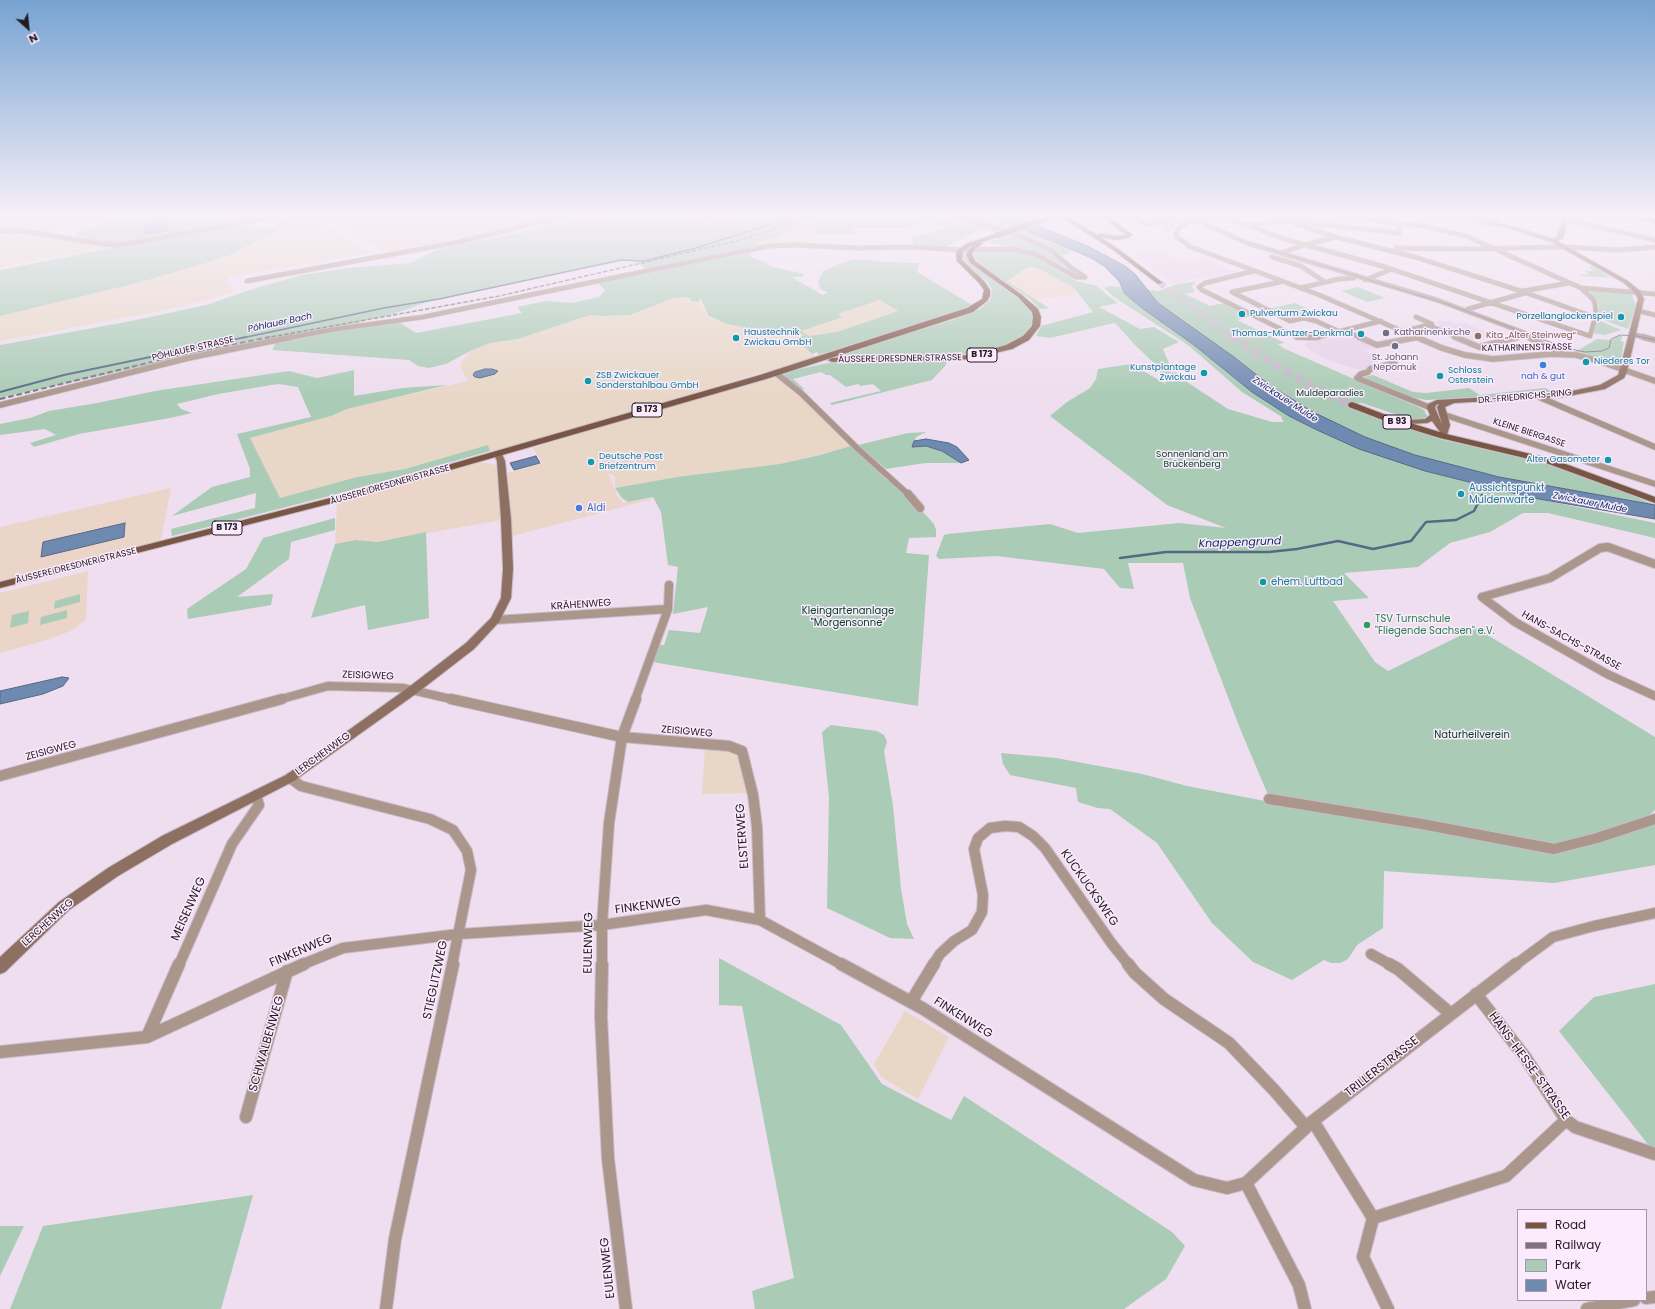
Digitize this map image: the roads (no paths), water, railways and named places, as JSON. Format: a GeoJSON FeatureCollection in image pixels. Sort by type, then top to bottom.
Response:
{"type":"FeatureCollection","features":[{"type":"Feature","properties":{"kind":"main road","name":"ÄUSSERE DRESDNER STRASSE"},"geometry":{"type":"LineString","coordinates":[[0,585],[327,502],[498,454],[797,366],[830,358],[970,310],[987,296],[987,290],[976,277]]}},
{"type":"Feature","properties":{"kind":"main road","name":"ÄUSSERE DRESDNER STRASSE"},"geometry":{"type":"LineString","coordinates":[[830,358],[942,359],[970,357],[1008,347],[1026,338],[1036,326],[1037,317],[1035,311],[1020,296],[993,277]]}},
{"type":"Feature","properties":{"kind":"main road"},"geometry":{"type":"LineString","coordinates":[[1155,277],[1163,283],[1156,277]]}},
{"type":"Feature","properties":{"kind":"main road"},"geometry":{"type":"LineString","coordinates":[[1618,277],[1638,292],[1641,299],[1624,369]]}},
{"type":"Feature","properties":{"kind":"main road","name":"DR.-FRIEDRICHS-RING"},"geometry":{"type":"LineString","coordinates":[[1431,408],[1432,404],[1437,402],[1539,397],[1567,394],[1602,386],[1621,376],[1624,369]]}},
{"type":"Feature","properties":{"kind":"main road"},"geometry":{"type":"LineString","coordinates":[[1444,433],[1446,424],[1442,414],[1442,406],[1454,401]]}},
{"type":"Feature","properties":{"kind":"main road","name":"B 93"},"geometry":{"type":"LineString","coordinates":[[1655,496],[1550,457],[1444,433],[1354,404],[1391,420],[1533,456],[1655,500]]}},
{"type":"Feature","properties":{"kind":"main road"},"geometry":{"type":"LineString","coordinates":[[1431,408],[1438,425],[1444,433]]}},
{"type":"Feature","properties":{"kind":"main road"},"geometry":{"type":"LineString","coordinates":[[1412,422],[1427,421],[1434,416]]}},
{"type":"Feature","properties":{"kind":"main road","name":"LERCHENWEG"},"geometry":{"type":"LineString","coordinates":[[0,967],[64,906],[113,872],[167,840],[290,778],[413,690],[470,646],[495,620],[506,598],[508,569],[505,510],[501,461],[498,454]]}},
{"type":"Feature","properties":{"kind":"street"},"geometry":{"type":"LineString","coordinates":[[247,281],[268,277]]}},
{"type":"Feature","properties":{"kind":"street","name":"PÖHLAUER STRASSE"},"geometry":{"type":"LineString","coordinates":[[0,405],[188,358],[252,344],[336,329],[423,317],[621,277]]}},
{"type":"Feature","properties":{"kind":"street"},"geometry":{"type":"LineString","coordinates":[[1229,277],[1205,283],[1199,287],[1202,290],[1297,337],[1313,338],[1382,321]]}},
{"type":"Feature","properties":{"kind":"street","name":"KATHARINENSTRASSE"},"geometry":{"type":"LineString","coordinates":[[1270,277],[1382,321],[1458,353],[1486,359],[1561,354],[1584,357],[1624,369],[1655,381]]}},
{"type":"Feature","properties":{"kind":"street"},"geometry":{"type":"LineString","coordinates":[[1318,277],[1325,282]]}},
{"type":"Feature","properties":{"kind":"street"},"geometry":{"type":"LineString","coordinates":[[1356,277],[1430,300]]}},
{"type":"Feature","properties":{"kind":"street"},"geometry":{"type":"LineString","coordinates":[[1365,280],[1372,277]]}},
{"type":"Feature","properties":{"kind":"street"},"geometry":{"type":"LineString","coordinates":[[1417,277],[1590,336],[1596,314],[1596,304],[1581,288]]}},
{"type":"Feature","properties":{"kind":"street"},"geometry":{"type":"LineString","coordinates":[[1477,277],[1594,317]]}},
{"type":"Feature","properties":{"kind":"street"},"geometry":{"type":"LineString","coordinates":[[1556,277],[1581,288],[1655,294]]}},
{"type":"Feature","properties":{"kind":"street"},"geometry":{"type":"LineString","coordinates":[[1300,288],[1347,278],[1365,280],[1453,305],[1528,335],[1561,354]]}},
{"type":"Feature","properties":{"kind":"street"},"geometry":{"type":"LineString","coordinates":[[1281,281],[1232,292],[1300,325]]}},
{"type":"Feature","properties":{"kind":"street"},"geometry":{"type":"LineString","coordinates":[[1468,309],[1523,292],[1569,283]]}},
{"type":"Feature","properties":{"kind":"street"},"geometry":{"type":"LineString","coordinates":[[1439,303],[1528,335]]}},
{"type":"Feature","properties":{"kind":"street"},"geometry":{"type":"LineString","coordinates":[[1639,311],[1655,315]]}},
{"type":"Feature","properties":{"kind":"street"},"geometry":{"type":"LineString","coordinates":[[1290,320],[1307,318],[1377,345],[1418,337]]}},
{"type":"Feature","properties":{"kind":"street"},"geometry":{"type":"LineString","coordinates":[[1405,331],[1432,324],[1416,318]]}},
{"type":"Feature","properties":{"kind":"street"},"geometry":{"type":"LineString","coordinates":[[1428,325],[1479,347],[1528,335]]}},
{"type":"Feature","properties":{"kind":"street"},"geometry":{"type":"LineString","coordinates":[[1632,334],[1655,340]]}},
{"type":"Feature","properties":{"kind":"street"},"geometry":{"type":"LineString","coordinates":[[1395,363],[1370,369],[1368,372],[1361,374],[1357,378],[1431,408]]}},
{"type":"Feature","properties":{"kind":"street"},"geometry":{"type":"LineString","coordinates":[[776,373],[801,392],[857,448],[904,489],[920,508]]}},
{"type":"Feature","properties":{"kind":"street"},"geometry":{"type":"LineString","coordinates":[[1539,397],[1655,448]]}},
{"type":"Feature","properties":{"kind":"street","name":"KLEINE BIERGASSE"},"geometry":{"type":"LineString","coordinates":[[1442,414],[1655,484]]}},
{"type":"Feature","properties":{"kind":"street","name":"HANS-SACHS-STRASSE"},"geometry":{"type":"LineString","coordinates":[[1655,564],[1608,547],[1600,548],[1550,578],[1482,597],[1515,622],[1547,641],[1607,674],[1655,696]]}},
{"type":"Feature","properties":{"kind":"street","name":"EULENWEG"},"geometry":{"type":"LineString","coordinates":[[626,1309],[608,1160],[601,1017],[602,925],[609,823],[622,737],[668,609],[670,585]]}},
{"type":"Feature","properties":{"kind":"street","name":"KRÄHENWEG"},"geometry":{"type":"LineString","coordinates":[[495,620],[668,609]]}},
{"type":"Feature","properties":{"kind":"street","name":"ZEISIGWEG"},"geometry":{"type":"LineString","coordinates":[[0,776],[328,686],[403,688],[622,737],[729,746],[742,751]]}},
{"type":"Feature","properties":{"kind":"street","name":"ELSTERWEG"},"geometry":{"type":"LineString","coordinates":[[742,751],[753,795],[757,827],[760,920]]}},
{"type":"Feature","properties":{"kind":"street","name":"STIEGLITZWEG"},"geometry":{"type":"LineString","coordinates":[[290,778],[301,786],[430,819],[453,830],[467,851],[471,870],[395,1239],[386,1309]]}},
{"type":"Feature","properties":{"kind":"street","name":"MEISENWEG"},"geometry":{"type":"LineString","coordinates":[[147,1037],[232,844],[259,805],[256,795]]}},
{"type":"Feature","properties":{"kind":"street"},"geometry":{"type":"LineString","coordinates":[[1270,799],[1422,824],[1554,849],[1597,838],[1655,820]]}},
{"type":"Feature","properties":{"kind":"street","name":"KUCKUCKSWEG"},"geometry":{"type":"LineString","coordinates":[[912,1002],[940,954],[954,941],[972,930],[982,912],[983,895],[974,849],[978,838],[990,828],[1004,826],[1019,827],[1033,836],[1045,848],[1112,944],[1135,973],[1164,998],[1229,1043],[1309,1124],[1373,1218]]}},
{"type":"Feature","properties":{"kind":"street","name":"FINKENWEG"},"geometry":{"type":"LineString","coordinates":[[0,1052],[147,1037],[287,971],[343,948],[459,934],[602,925],[706,910],[760,920],[912,1002],[1194,1180],[1227,1188],[1246,1183]]}},
{"type":"Feature","properties":{"kind":"street","name":"TRILLERSTRASSE"},"geometry":{"type":"LineString","coordinates":[[1246,1183],[1309,1124],[1476,994],[1553,937],[1594,926],[1655,913]]}},
{"type":"Feature","properties":{"kind":"street"},"geometry":{"type":"LineString","coordinates":[[1371,954],[1398,969],[1451,1014]]}},
{"type":"Feature","properties":{"kind":"street","name":"SCHWALBENWEG"},"geometry":{"type":"LineString","coordinates":[[246,1117],[287,971]]}},
{"type":"Feature","properties":{"kind":"street","name":"HANS-HESSE-STRASSE"},"geometry":{"type":"LineString","coordinates":[[1476,994],[1525,1057],[1566,1120],[1575,1127],[1655,1154]]}},
{"type":"Feature","properties":{"kind":"street"},"geometry":{"type":"LineString","coordinates":[[1388,1309],[1363,1257],[1373,1218],[1506,1176],[1566,1120]]}},
{"type":"Feature","properties":{"kind":"street"},"geometry":{"type":"LineString","coordinates":[[1246,1183],[1299,1285],[1305,1309]]}},
{"type":"Feature","properties":{"kind":"street"},"geometry":{"type":"LineString","coordinates":[[1587,1309],[1629,1301]]}},
{"type":"Feature","properties":{"kind":"water","name":"Zwickauer Mulde"},"geometry":{"type":"Polygon","coordinates":[[[1115,277],[1137,277],[1158,303],[1234,357],[1272,387],[1313,412],[1365,437],[1415,455],[1499,477],[1655,505],[1655,519],[1533,498],[1425,471],[1359,449],[1289,416],[1252,392],[1194,345],[1125,294],[1119,281],[1115,277]]]}},
{"type":"Feature","properties":{"kind":"water"},"geometry":{"type":"Polygon","coordinates":[[[485,369],[498,371],[495,374],[480,378],[473,375],[475,372],[485,369]]]}},
{"type":"Feature","properties":{"kind":"water"},"geometry":{"type":"Polygon","coordinates":[[[926,439],[949,443],[957,447],[969,460],[961,463],[942,451],[926,446],[912,447],[914,441],[926,439]]]}},
{"type":"Feature","properties":{"kind":"water"},"geometry":{"type":"Polygon","coordinates":[[[536,456],[540,463],[514,470],[510,463],[536,456]]]}},
{"type":"Feature","properties":{"kind":"water"},"geometry":{"type":"Polygon","coordinates":[[[125,523],[124,537],[41,557],[43,542],[125,523]]]}},
{"type":"Feature","properties":{"kind":"water"},"geometry":{"type":"Polygon","coordinates":[[[62,677],[69,678],[63,686],[43,694],[0,704],[0,691],[62,677]]]}},
{"type":"Feature","properties":{"kind":"waterway","name":"Pöhlauer Bach"},"geometry":{"type":"LineString","coordinates":[[242,338],[541,277]]}},
{"type":"Feature","properties":{"kind":"waterway","name":"Pöhlauer Bach"},"geometry":{"type":"LineString","coordinates":[[0,392],[64,375],[246,337]]}},
{"type":"Feature","properties":{"kind":"waterway","name":"Knappengrund"},"geometry":{"type":"LineString","coordinates":[[1491,491],[1498,487]]}},
{"type":"Feature","properties":{"kind":"waterway","name":"Knappengrund"},"geometry":{"type":"LineString","coordinates":[[1120,558],[1166,552],[1269,552],[1297,549],[1338,541],[1373,549],[1411,541],[1426,522],[1456,520],[1474,511],[1482,495]]}},
{"type":"Feature","properties":{"kind":"tunnel"},"geometry":{"type":"LineString","coordinates":[[1160,283],[1233,338]]}},
{"type":"Feature","properties":{"kind":"tunnel"},"geometry":{"type":"LineString","coordinates":[[1232,337],[1287,372],[1325,393],[1352,405]]}},
{"type":"Feature","properties":{"kind":"tram line"},"geometry":{"type":"LineString","coordinates":[[1360,277],[1447,304],[1566,348],[1585,352],[1602,351],[1609,348],[1611,339],[1620,335],[1637,336],[1655,340]]}},
{"type":"Feature","properties":{"kind":"railway"},"geometry":{"type":"LineString","coordinates":[[265,338],[499,296],[581,277]]}},
{"type":"Feature","properties":{"kind":"railway"},"geometry":{"type":"LineString","coordinates":[[0,399],[184,354],[270,337]]}},
{"type":"Feature","properties":{"kind":"place","name":"Pulverturm Zwickau"},"geometry":{"type":"Point","coordinates":[1242,314]}},
{"type":"Feature","properties":{"kind":"place","name":"Porzellanglockenspiel"},"geometry":{"type":"Point","coordinates":[1621,317]}},
{"type":"Feature","properties":{"kind":"place","name":"Katharinenkirche"},"geometry":{"type":"Point","coordinates":[1386,333]}},
{"type":"Feature","properties":{"kind":"place","name":"Thomas-Müntzer-Denkmal"},"geometry":{"type":"Point","coordinates":[1361,334]}},
{"type":"Feature","properties":{"kind":"place","name":"Kita „Alter Steinweg“"},"geometry":{"type":"Point","coordinates":[1478,336]}},
{"type":"Feature","properties":{"kind":"place","name":"Haustechnik Zwickau GmbH"},"geometry":{"type":"Point","coordinates":[736,338]}},
{"type":"Feature","properties":{"kind":"place","name":"St. Johann Nepomuk"},"geometry":{"type":"Point","coordinates":[1395,346]}},
{"type":"Feature","properties":{"kind":"place","name":"Niederes Tor"},"geometry":{"type":"Point","coordinates":[1586,362]}},
{"type":"Feature","properties":{"kind":"place","name":"nah & gut"},"geometry":{"type":"Point","coordinates":[1543,365]}},
{"type":"Feature","properties":{"kind":"place","name":"Kunstplantage Zwickau"},"geometry":{"type":"Point","coordinates":[1204,373]}},
{"type":"Feature","properties":{"kind":"place","name":"Schloss Osterstein"},"geometry":{"type":"Point","coordinates":[1440,376]}},
{"type":"Feature","properties":{"kind":"place","name":"ZSB Zwickauer Sonderstahlbau GmbH"},"geometry":{"type":"Point","coordinates":[588,381]}},
{"type":"Feature","properties":{"kind":"place","name":"Alter Gasometer"},"geometry":{"type":"Point","coordinates":[1608,460]}},
{"type":"Feature","properties":{"kind":"place","name":"Deutsche Post Briefzentrum"},"geometry":{"type":"Point","coordinates":[591,462]}},
{"type":"Feature","properties":{"kind":"place","name":"Aussichtspunkt Muldenwarte"},"geometry":{"type":"Point","coordinates":[1461,494]}},
{"type":"Feature","properties":{"kind":"place","name":"Aldi"},"geometry":{"type":"Point","coordinates":[579,508]}},
{"type":"Feature","properties":{"kind":"place","name":"ehem. Luftbad"},"geometry":{"type":"Point","coordinates":[1263,582]}},
{"type":"Feature","properties":{"kind":"place","name":"TSV Turnschule \"Fliegende Sachsen\" e.V."},"geometry":{"type":"Point","coordinates":[1367,625]}},
{"type":"Feature","properties":{"kind":"park label","name":"Muldeparadies"},"geometry":{"type":"Point","coordinates":[1330,394]}},
{"type":"Feature","properties":{"kind":"park label","name":"Sonnenland am Brückenberg"},"geometry":{"type":"Point","coordinates":[1192,460]}},
{"type":"Feature","properties":{"kind":"park label","name":"Kleingartenanlage \"Morgensonne\""},"geometry":{"type":"Point","coordinates":[848,616]}},
{"type":"Feature","properties":{"kind":"park label","name":"Naturheilverein"},"geometry":{"type":"Point","coordinates":[1472,735]}}]}
